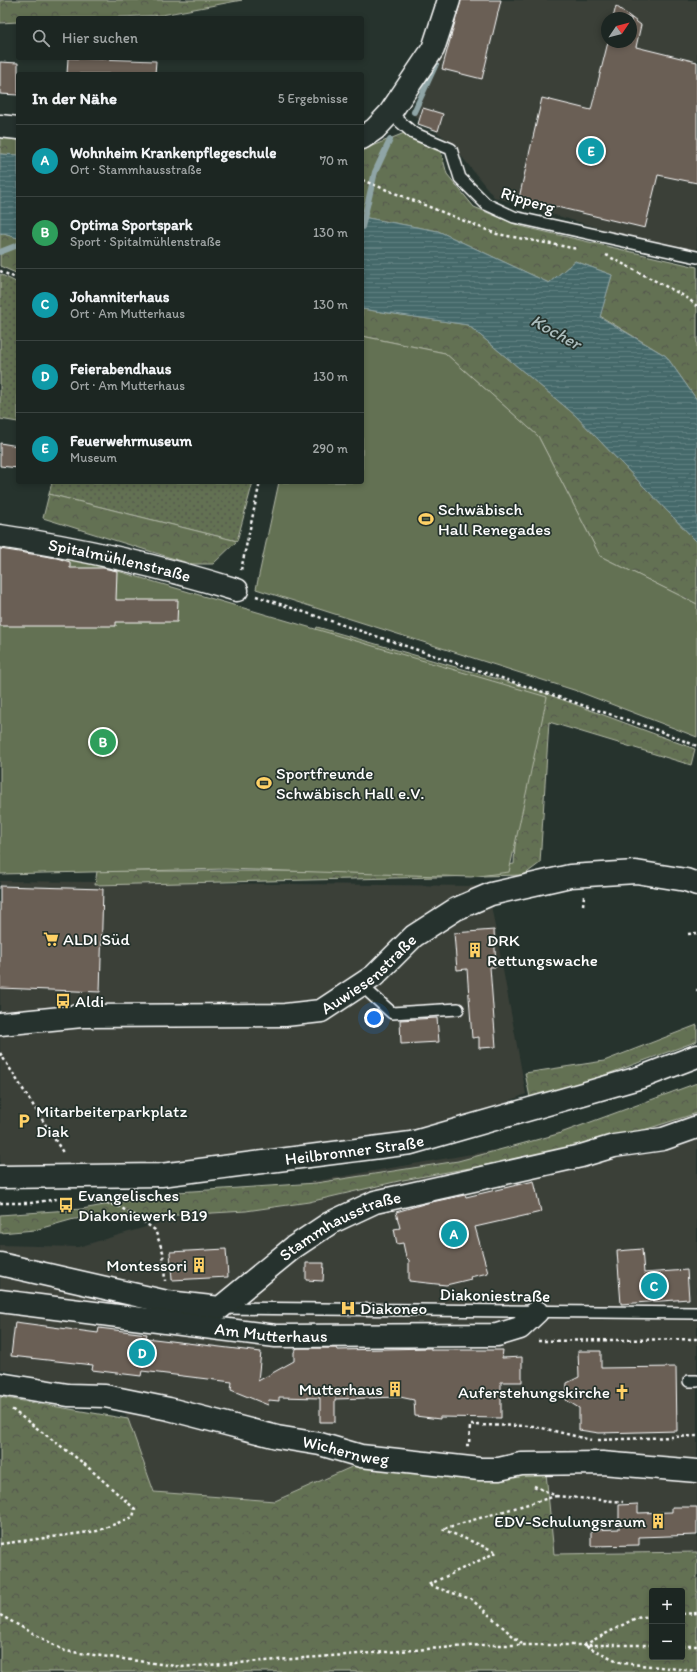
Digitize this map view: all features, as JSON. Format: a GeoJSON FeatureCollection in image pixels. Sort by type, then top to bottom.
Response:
{"type":"FeatureCollection","features":[{"type":"Feature","properties":{"kind":"street"},"geometry":{"type":"LineString","coordinates":[[364,136],[390,113],[433,49],[449,0]]}},
{"type":"Feature","properties":{"kind":"street"},"geometry":{"type":"LineString","coordinates":[[0,126],[16,128]]}},
{"type":"Feature","properties":{"kind":"street","name":"Spitalmühlenstraße"},"geometry":{"type":"LineString","coordinates":[[0,536],[61,546],[193,576],[237,590]]}},
{"type":"Feature","properties":{"kind":"street","name":"Auwiesenstraße"},"geometry":{"type":"LineString","coordinates":[[0,1024],[82,1016],[285,1016],[321,1011],[374,976],[414,936],[456,909],[491,894],[570,876],[636,872],[686,880],[697,884]]}},
{"type":"Feature","properties":{"kind":"street","name":"Heilbronner Straße"},"geometry":{"type":"LineString","coordinates":[[0,1177],[161,1175],[411,1144],[642,1078],[697,1056]]}},
{"type":"Feature","properties":{"kind":"street","name":"Stammhausstraße"},"geometry":{"type":"LineString","coordinates":[[220,1308],[294,1247],[330,1223],[375,1202],[581,1156],[614,1146],[663,1139],[697,1127]]}},
{"type":"Feature","properties":{"kind":"street"},"geometry":{"type":"LineString","coordinates":[[0,1264],[167,1302],[220,1308]]}},
{"type":"Feature","properties":{"kind":"street","name":"Am Mutterhaus"},"geometry":{"type":"LineString","coordinates":[[0,1301],[276,1336],[497,1334],[520,1328],[537,1312]]}},
{"type":"Feature","properties":{"kind":"street","name":"Wichernweg"},"geometry":{"type":"LineString","coordinates":[[0,1384],[68,1395],[105,1396],[169,1409],[277,1437],[320,1444],[361,1456],[480,1469],[499,1469],[521,1464],[602,1463],[697,1471]]}},
{"type":"Feature","properties":{"kind":"lane","name":"Ripperg"},"geometry":{"type":"LineString","coordinates":[[390,113],[413,133],[452,149],[460,178],[486,204],[514,217],[697,257]]}},
{"type":"Feature","properties":{"kind":"lane"},"geometry":{"type":"LineString","coordinates":[[361,985],[392,1013],[458,1009]]}},
{"type":"Feature","properties":{"kind":"lane","name":"Diakoniestraße"},"geometry":{"type":"LineString","coordinates":[[220,1308],[697,1313]]}},
{"type":"Feature","properties":{"kind":"path"},"geometry":{"type":"LineString","coordinates":[[364,181],[380,186],[497,234],[581,250]]}},
{"type":"Feature","properties":{"kind":"path"},"geometry":{"type":"LineString","coordinates":[[604,254],[686,297],[697,306]]}},
{"type":"Feature","properties":{"kind":"path"},"geometry":{"type":"LineString","coordinates":[[0,271],[16,278]]}},
{"type":"Feature","properties":{"kind":"path"},"geometry":{"type":"LineString","coordinates":[[260,484],[237,590],[654,729],[697,746]]}},
{"type":"Feature","properties":{"kind":"path"},"geometry":{"type":"LineString","coordinates":[[688,934],[697,933]]}},
{"type":"Feature","properties":{"kind":"path"},"geometry":{"type":"LineString","coordinates":[[0,1054],[65,1155]]}},
{"type":"Feature","properties":{"kind":"path"},"geometry":{"type":"LineString","coordinates":[[93,1202],[116,1205],[134,1215],[154,1230],[163,1252],[167,1302]]}},
{"type":"Feature","properties":{"kind":"path"},"geometry":{"type":"LineString","coordinates":[[520,1328],[537,1341],[697,1339]]}},
{"type":"Feature","properties":{"kind":"path"},"geometry":{"type":"LineString","coordinates":[[0,1544],[97,1531],[133,1517],[135,1509],[82,1462],[7,1406]]}},
{"type":"Feature","properties":{"kind":"path"},"geometry":{"type":"LineString","coordinates":[[470,1425],[534,1426],[589,1440],[697,1436]]}},
{"type":"Feature","properties":{"kind":"path"},"geometry":{"type":"LineString","coordinates":[[528,1483],[556,1496],[623,1502]]}},
{"type":"Feature","properties":{"kind":"path"},"geometry":{"type":"LineString","coordinates":[[522,1644],[471,1599],[428,1585],[496,1552],[442,1529],[556,1496]]}},
{"type":"Feature","properties":{"kind":"path"},"geometry":{"type":"LineString","coordinates":[[685,1614],[697,1613]]}},
{"type":"Feature","properties":{"kind":"path"},"geometry":{"type":"LineString","coordinates":[[0,1615],[65,1652],[182,1667],[522,1644],[649,1645]]}},
{"type":"Feature","properties":{"kind":"path"},"geometry":{"type":"LineString","coordinates":[[584,1645],[636,1618],[649,1616]]}},
{"type":"Feature","properties":{"kind":"path"},"geometry":{"type":"LineString","coordinates":[[584,1645],[622,1662],[697,1671]]}},
{"type":"Feature","properties":{"kind":"path"},"geometry":{"type":"LineString","coordinates":[[685,1646],[697,1646]]}},
{"type":"Feature","properties":{"kind":"shaded area"},"geometry":{"type":"Polygon","coordinates":[[[456,0],[697,0],[697,257],[494,197],[450,142],[413,115],[423,94],[456,0]]]}},
{"type":"Feature","properties":{"kind":"shaded area"},"geometry":{"type":"Polygon","coordinates":[[[0,881],[477,886],[491,905],[526,1094],[411,1143],[0,1177],[0,881]]]}},
{"type":"Feature","properties":{"kind":"shaded area","name":"Diakoneo"},"geometry":{"type":"Polygon","coordinates":[[[697,1086],[697,1552],[554,1554],[546,1473],[356,1465],[275,1501],[154,1492],[119,1397],[0,1369],[0,1245],[78,1247],[281,1187],[518,1146],[697,1086]]]}},
{"type":"Feature","properties":{"kind":"green space"},"geometry":{"type":"Polygon","coordinates":[[[0,0],[242,0],[162,15],[16,16],[16,22],[0,23],[0,0]]]}},
{"type":"Feature","properties":{"kind":"green space"},"geometry":{"type":"Polygon","coordinates":[[[407,132],[441,152],[447,174],[474,207],[520,226],[697,267],[697,400],[666,356],[600,316],[612,275],[575,261],[549,283],[438,231],[364,217],[364,149],[407,132]]]}},
{"type":"Feature","properties":{"kind":"green space"},"geometry":{"type":"Polygon","coordinates":[[[0,136],[16,138],[16,155],[0,154],[0,136]]]}},
{"type":"Feature","properties":{"kind":"green space"},"geometry":{"type":"Polygon","coordinates":[[[0,233],[16,237],[16,273],[0,266],[0,233]]]}},
{"type":"Feature","properties":{"kind":"green space"},"geometry":{"type":"Polygon","coordinates":[[[0,274],[16,282],[16,422],[0,419],[0,274]]]}},
{"type":"Feature","properties":{"kind":"green space"},"geometry":{"type":"Polygon","coordinates":[[[364,309],[468,325],[575,415],[697,542],[697,604],[600,556],[538,436],[445,353],[364,336],[364,309]]]}},
{"type":"Feature","properties":{"kind":"green space","name":"Schwäbisch Hall Renegades"},"geometry":{"type":"Polygon","coordinates":[[[364,336],[445,353],[538,436],[600,556],[697,604],[697,737],[577,691],[256,589],[279,484],[364,484],[364,336]]]}},
{"type":"Feature","properties":{"kind":"green space"},"geometry":{"type":"Polygon","coordinates":[[[52,484],[252,484],[237,541],[49,494],[52,484]]]}},
{"type":"Feature","properties":{"kind":"green space"},"geometry":{"type":"Polygon","coordinates":[[[49,494],[237,541],[213,564],[191,564],[43,518],[49,494]]]}},
{"type":"Feature","properties":{"kind":"green space","name":"Sportfreunde Schwäbisch Hall e.V."},"geometry":{"type":"Polygon","coordinates":[[[0,545],[46,550],[547,697],[509,872],[471,877],[225,869],[0,874],[0,545]]]}},
{"type":"Feature","properties":{"kind":"green space"},"geometry":{"type":"Polygon","coordinates":[[[317,627],[539,691],[695,749],[691,765],[549,722],[540,863],[524,875],[95,885],[97,871],[464,871],[514,864],[522,698],[313,637],[317,627]]]}},
{"type":"Feature","properties":{"kind":"green space"},"geometry":{"type":"Polygon","coordinates":[[[697,1025],[697,1041],[695,1042],[531,1102],[525,1073],[604,1061],[697,1025]]]}},
{"type":"Feature","properties":{"kind":"green space"},"geometry":{"type":"Polygon","coordinates":[[[697,1083],[697,1113],[597,1145],[403,1180],[309,1202],[246,1211],[145,1217],[74,1219],[35,1230],[0,1233],[0,1215],[82,1209],[177,1192],[316,1183],[458,1161],[558,1134],[697,1083]]]}},
{"type":"Feature","properties":{"kind":"green space"},"geometry":{"type":"Polygon","coordinates":[[[0,1397],[128,1419],[154,1492],[275,1501],[356,1465],[546,1473],[554,1554],[697,1552],[697,1672],[0,1672],[0,1397]]]}},
{"type":"Feature","properties":{"kind":"water"},"geometry":{"type":"Polygon","coordinates":[[[0,154],[16,155],[16,237],[0,233],[0,154]]]}},
{"type":"Feature","properties":{"kind":"water","name":"Kocher"},"geometry":{"type":"Polygon","coordinates":[[[364,217],[438,231],[549,283],[575,261],[612,275],[600,317],[666,356],[697,400],[697,542],[575,415],[468,325],[364,309],[364,217]]]}},
{"type":"Feature","properties":{"kind":"building"},"geometry":{"type":"Polygon","coordinates":[[[461,0],[501,0],[482,79],[442,69],[461,0]]]}},
{"type":"Feature","properties":{"kind":"building"},"geometry":{"type":"Polygon","coordinates":[[[616,6],[624,12],[614,12],[616,6]]]}},
{"type":"Feature","properties":{"kind":"building"},"geometry":{"type":"Polygon","coordinates":[[[637,22],[641,25],[637,43],[637,22]]]}},
{"type":"Feature","properties":{"kind":"building"},"geometry":{"type":"Polygon","coordinates":[[[637,47],[697,62],[697,183],[658,175],[645,228],[519,198],[542,98],[591,110],[606,48],[637,47]]]}},
{"type":"Feature","properties":{"kind":"building"},"geometry":{"type":"Polygon","coordinates":[[[68,60],[156,61],[155,72],[67,72],[68,60]]]}},
{"type":"Feature","properties":{"kind":"building"},"geometry":{"type":"Polygon","coordinates":[[[0,62],[18,63],[18,72],[16,72],[16,95],[0,94],[0,62]]]}},
{"type":"Feature","properties":{"kind":"building"},"geometry":{"type":"Polygon","coordinates":[[[423,108],[443,114],[438,131],[418,124],[423,108]]]}},
{"type":"Feature","properties":{"kind":"building"},"geometry":{"type":"Polygon","coordinates":[[[0,443],[16,446],[16,468],[0,466],[0,443]]]}},
{"type":"Feature","properties":{"kind":"building"},"geometry":{"type":"Polygon","coordinates":[[[0,549],[57,558],[70,562],[70,568],[103,568],[117,571],[116,600],[178,600],[177,622],[116,622],[116,626],[0,626],[0,549]]]}},
{"type":"Feature","properties":{"kind":"building","name":"ALDI Süd"},"geometry":{"type":"Polygon","coordinates":[[[0,886],[103,889],[100,992],[0,988],[0,886]]]}},
{"type":"Feature","properties":{"kind":"building"},"geometry":{"type":"Polygon","coordinates":[[[494,930],[496,967],[490,967],[496,1047],[479,1048],[479,1037],[472,1038],[467,969],[457,970],[454,933],[494,930]]]}},
{"type":"Feature","properties":{"kind":"building"},"geometry":{"type":"Polygon","coordinates":[[[437,1018],[439,1042],[401,1044],[400,1020],[437,1018]]]}},
{"type":"Feature","properties":{"kind":"building"},"geometry":{"type":"Polygon","coordinates":[[[534,1181],[541,1212],[475,1227],[488,1273],[446,1285],[409,1281],[409,1260],[406,1257],[403,1243],[397,1244],[394,1229],[400,1228],[396,1212],[427,1203],[465,1195],[466,1197],[534,1181]]]}},
{"type":"Feature","properties":{"kind":"building","name":"Montessori"},"geometry":{"type":"Polygon","coordinates":[[[226,1249],[228,1277],[172,1280],[170,1252],[226,1249]]]}},
{"type":"Feature","properties":{"kind":"building"},"geometry":{"type":"Polygon","coordinates":[[[642,1249],[644,1273],[687,1270],[689,1299],[621,1304],[617,1251],[642,1249]]]}},
{"type":"Feature","properties":{"kind":"building"},"geometry":{"type":"Polygon","coordinates":[[[306,1263],[324,1263],[323,1281],[306,1280],[306,1263]]]}},
{"type":"Feature","properties":{"kind":"building"},"geometry":{"type":"Polygon","coordinates":[[[15,1322],[98,1333],[99,1328],[147,1334],[146,1338],[261,1352],[258,1381],[294,1361],[294,1352],[297,1348],[337,1348],[338,1350],[431,1348],[431,1350],[503,1350],[502,1358],[522,1357],[522,1382],[501,1382],[501,1418],[440,1417],[440,1419],[415,1416],[414,1400],[400,1397],[335,1399],[335,1422],[320,1422],[320,1398],[279,1397],[279,1401],[269,1400],[268,1405],[231,1390],[232,1382],[142,1371],[141,1376],[92,1370],[93,1365],[11,1356],[15,1322]]]}},
{"type":"Feature","properties":{"kind":"building","name":"Auferstehungskirche"},"geometry":{"type":"Polygon","coordinates":[[[578,1351],[601,1351],[601,1368],[676,1367],[677,1431],[599,1433],[579,1430],[579,1408],[566,1400],[567,1383],[579,1377],[578,1351]]]}},
{"type":"Feature","properties":{"kind":"building","name":"EDV-Schulungsraum"},"geometry":{"type":"Polygon","coordinates":[[[638,1504],[638,1513],[672,1512],[672,1507],[697,1507],[697,1535],[639,1537],[639,1545],[591,1546],[591,1530],[619,1529],[619,1505],[638,1504]]]}},
{"type":"Feature","properties":{"kind":"waterway"},"geometry":{"type":"LineString","coordinates":[[414,112],[436,64]]}},
{"type":"Feature","properties":{"kind":"waterway"},"geometry":{"type":"LineString","coordinates":[[364,219],[375,172],[390,140]]}},
{"type":"Feature","properties":{"kind":"waterway"},"geometry":{"type":"LineString","coordinates":[[0,252],[16,246]]}},
{"type":"Feature","properties":{"kind":"place","name":"Feuerwehrmuseum"},"geometry":{"type":"Point","coordinates":[591,151]}},
{"type":"Feature","properties":{"kind":"place","name":"Schwäbisch Hall Renegades"},"geometry":{"type":"Point","coordinates":[426,519]}},
{"type":"Feature","properties":{"kind":"place","name":"Optima Sportspark"},"geometry":{"type":"Point","coordinates":[103,742]}},
{"type":"Feature","properties":{"kind":"place","name":"Sportfreunde Schwäbisch Hall e.V."},"geometry":{"type":"Point","coordinates":[264,783]}},
{"type":"Feature","properties":{"kind":"place","name":"ALDI Süd"},"geometry":{"type":"Point","coordinates":[51,939]}},
{"type":"Feature","properties":{"kind":"place","name":"DRK Rettungswache"},"geometry":{"type":"Point","coordinates":[475,950]}},
{"type":"Feature","properties":{"kind":"place","name":"Aldi"},"geometry":{"type":"Point","coordinates":[63,1001]}},
{"type":"Feature","properties":{"kind":"place","name":"Mitarbeiterparkplatz Diak"},"geometry":{"type":"Point","coordinates":[24,1121]}},
{"type":"Feature","properties":{"kind":"place","name":"Evangelisches Diakoniewerk B19"},"geometry":{"type":"Point","coordinates":[66,1205]}},
{"type":"Feature","properties":{"kind":"place","name":"Wohnheim Krankenpflegeschule"},"geometry":{"type":"Point","coordinates":[454,1234]}},
{"type":"Feature","properties":{"kind":"place","name":"Montessori"},"geometry":{"type":"Point","coordinates":[199,1265]}},
{"type":"Feature","properties":{"kind":"place","name":"Johanniterhaus"},"geometry":{"type":"Point","coordinates":[654,1286]}},
{"type":"Feature","properties":{"kind":"place","name":"Diakoneo"},"geometry":{"type":"Point","coordinates":[348,1308]}},
{"type":"Feature","properties":{"kind":"place","name":"Feierabendhaus"},"geometry":{"type":"Point","coordinates":[142,1353]}},
{"type":"Feature","properties":{"kind":"place","name":"Mutterhaus"},"geometry":{"type":"Point","coordinates":[395,1389]}},
{"type":"Feature","properties":{"kind":"place","name":"Auferstehungskirche"},"geometry":{"type":"Point","coordinates":[622,1392]}},
{"type":"Feature","properties":{"kind":"place","name":"EDV-Schulungsraum"},"geometry":{"type":"Point","coordinates":[658,1521]}}]}
